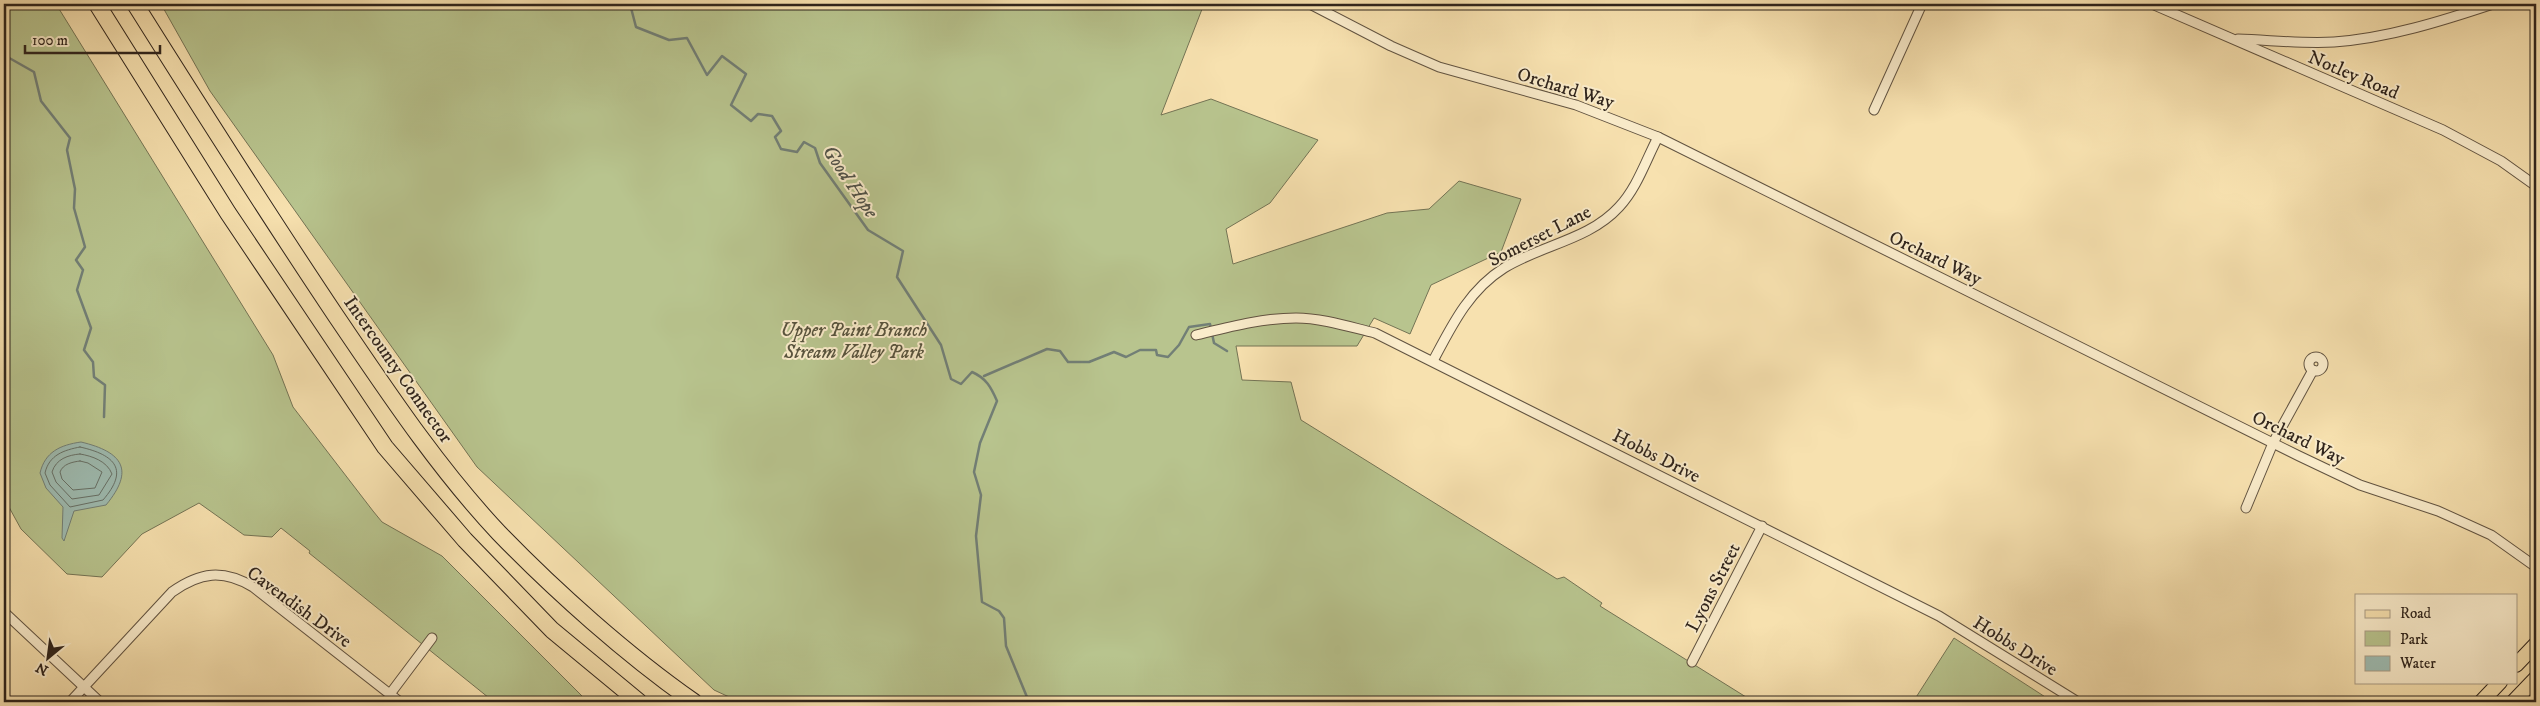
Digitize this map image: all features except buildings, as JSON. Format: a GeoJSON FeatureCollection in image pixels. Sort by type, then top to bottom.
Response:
{"type":"FeatureCollection","features":[{"type":"Feature","properties":{"kind":"highway"},"geometry":{"type":"LineString","coordinates":[[97,4],[228,212],[385,447],[465,540],[552,630],[639,702]]}},
{"type":"Feature","properties":{"kind":"highway","name":"Intercounty Connector"},"geometry":{"type":"LineString","coordinates":[[135,4],[255,195],[412,428],[499,533],[573,603],[664,681],[694,702]]}},
{"type":"Feature","properties":{"kind":"main road"},"geometry":{"type":"LineString","coordinates":[[2518,663],[2536,644]]}},
{"type":"Feature","properties":{"kind":"main road"},"geometry":{"type":"LineString","coordinates":[[2513,702],[2536,678]]}},
{"type":"Feature","properties":{"kind":"main road"},"geometry":{"type":"LineString","coordinates":[[2481,702],[2498,684]]}},
{"type":"Feature","properties":{"kind":"street","name":"Orchard Way"},"geometry":{"type":"LineString","coordinates":[[1310,4],[1391,46],[1439,67],[1576,105],[1658,137],[2273,443],[2360,484],[2438,511],[2483,532],[2536,567]]}},
{"type":"Feature","properties":{"kind":"street"},"geometry":{"type":"LineString","coordinates":[[1874,110],[1922,4]]}},
{"type":"Feature","properties":{"kind":"street","name":"Notley Road"},"geometry":{"type":"LineString","coordinates":[[2152,4],[2443,130],[2500,161],[2536,186]]}},
{"type":"Feature","properties":{"kind":"street"},"geometry":{"type":"LineString","coordinates":[[2233,39],[2333,42],[2383,35],[2448,19],[2493,4]]}},
{"type":"Feature","properties":{"kind":"street","name":"Somerset Lane"},"geometry":{"type":"LineString","coordinates":[[1433,361],[1458,315],[1484,283],[1506,267],[1598,225],[1619,207],[1633,187],[1658,137]]}},
{"type":"Feature","properties":{"kind":"street","name":"Hobbs Drive"},"geometry":{"type":"LineString","coordinates":[[1196,335],[1255,322],[1297,318],[1337,324],[1376,333],[1939,616],[2078,702]]}},
{"type":"Feature","properties":{"kind":"street"},"geometry":{"type":"LineString","coordinates":[[2246,508],[2273,443],[2313,370]]}},
{"type":"Feature","properties":{"kind":"street","name":"Lyons Street"},"geometry":{"type":"LineString","coordinates":[[1692,662],[1762,526]]}},
{"type":"Feature","properties":{"kind":"street","name":"Cavendish Drive"},"geometry":{"type":"LineString","coordinates":[[70,702],[172,592],[187,581],[213,575],[240,579],[253,587],[400,702]]}},
{"type":"Feature","properties":{"kind":"street"},"geometry":{"type":"LineString","coordinates":[[4,612],[100,702]]}},
{"type":"Feature","properties":{"kind":"street"},"geometry":{"type":"LineString","coordinates":[[390,694],[432,638]]}},
{"type":"Feature","properties":{"kind":"green space"},"geometry":{"type":"Polygon","coordinates":[[[4,4],[56,4],[273,355],[293,407],[382,522],[442,556],[588,702],[494,702],[309,553],[310,551],[281,528],[272,537],[244,535],[199,503],[142,534],[102,577],[67,574],[21,529],[4,498],[4,4]]]}},
{"type":"Feature","properties":{"kind":"green space","name":"Upper Paint Branch Stream Valley Park"},"geometry":{"type":"Polygon","coordinates":[[[161,4],[921,4],[929,9],[957,4],[1204,4],[1161,115],[1211,99],[1318,140],[1270,203],[1226,229],[1233,264],[1387,213],[1429,209],[1459,181],[1521,199],[1501,252],[1431,285],[1410,334],[1374,318],[1357,346],[1236,346],[1242,380],[1291,382],[1301,420],[1557,579],[1564,577],[1602,603],[1600,606],[1754,702],[740,702],[714,690],[477,467],[210,91],[161,4]]]}},
{"type":"Feature","properties":{"kind":"green space"},"geometry":{"type":"Polygon","coordinates":[[[1954,638],[2053,702],[1913,702],[1954,638]]]}},
{"type":"Feature","properties":{"kind":"water"},"geometry":{"type":"Polygon","coordinates":[[[81,442],[107,451],[120,464],[122,472],[115,493],[106,505],[74,511],[64,541],[62,538],[63,507],[46,488],[40,473],[42,466],[54,451],[66,445],[81,442]]]}},
{"type":"Feature","properties":{"kind":"waterway","name":"Good Hope"},"geometry":{"type":"LineString","coordinates":[[630,4],[636,27],[669,40],[687,38],[707,75],[722,56],[746,74],[731,105],[751,121],[758,114],[772,116],[781,131],[775,137],[781,149],[797,152],[804,142],[815,148],[820,163],[868,230],[903,251],[897,277],[941,345],[951,379],[961,384],[972,372],[984,380],[993,391],[997,401],[980,443],[974,472],[981,495],[976,536],[982,602],[999,611],[1004,618],[1006,646],[1029,702]]}},
{"type":"Feature","properties":{"kind":"waterway"},"geometry":{"type":"LineString","coordinates":[[4,55],[34,72],[41,101],[70,138],[67,150],[75,189],[74,208],[85,247],[76,260],[83,270],[77,290],[91,328],[84,350],[93,362],[94,377],[105,385],[104,417]]}},
{"type":"Feature","properties":{"kind":"waterway"},"geometry":{"type":"LineString","coordinates":[[984,376],[1047,349],[1060,351],[1068,362],[1089,362],[1114,352],[1126,357],[1140,350],[1156,350],[1157,355],[1168,357],[1179,345],[1189,327],[1210,324],[1214,343],[1227,351]]}}]}
